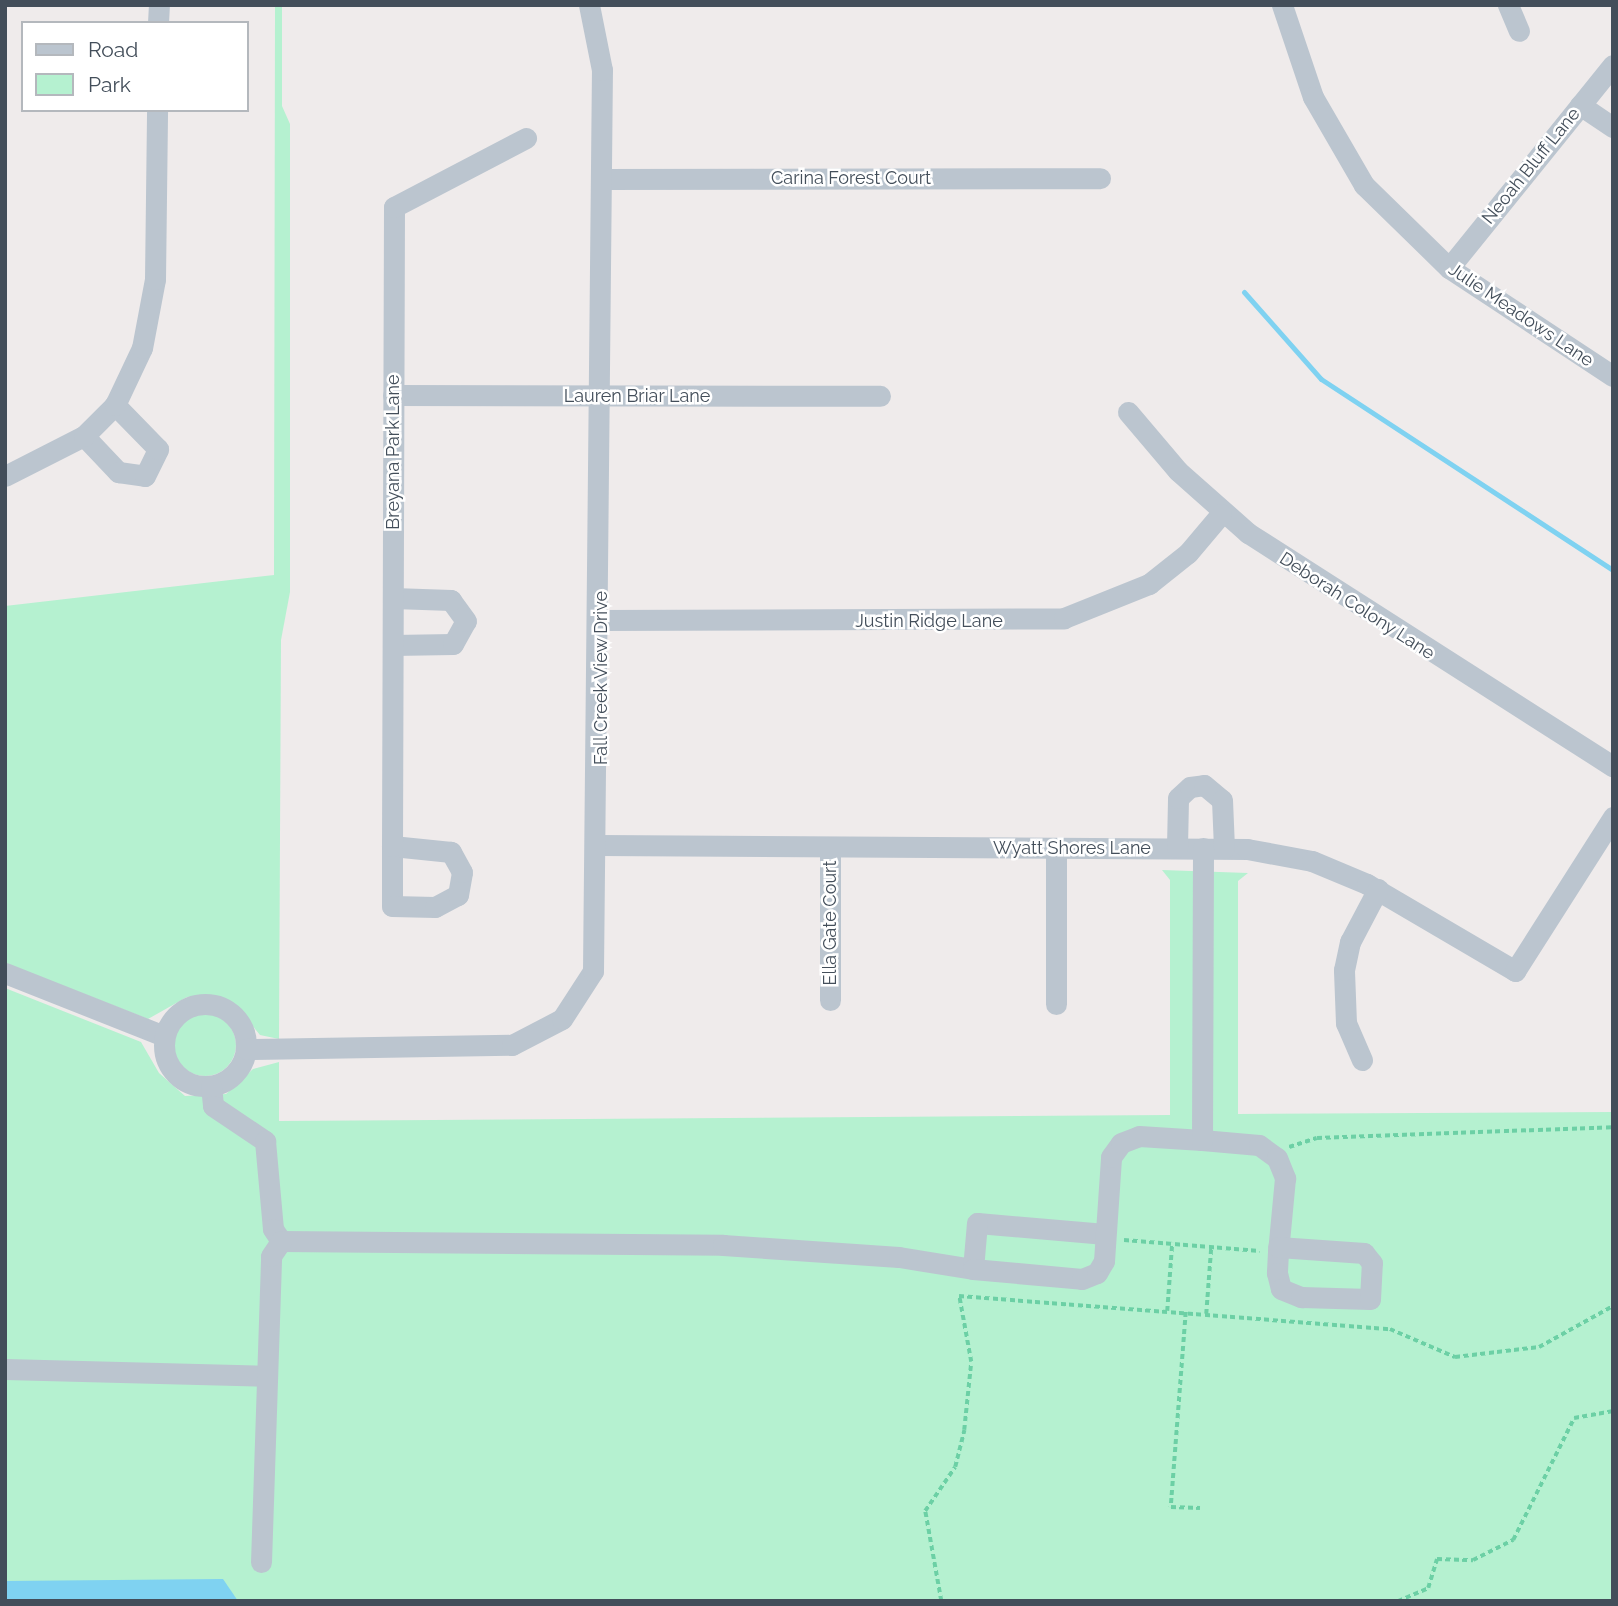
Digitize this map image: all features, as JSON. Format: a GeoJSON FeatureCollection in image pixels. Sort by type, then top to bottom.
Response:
{"type":"FeatureCollection","features":[{"type":"Feature","properties":{"kind":"street","name":"Fall Creek View Drive"},"geometry":{"type":"LineString","coordinates":[[246,1049],[469,1050],[545,1032],[576,1003],[593,971],[599,845],[602,70],[589,5]]}},
{"type":"Feature","properties":{"kind":"street","name":"Julie Meadows Lane"},"geometry":{"type":"LineString","coordinates":[[1282,5],[1313,97],[1364,185],[1449,268],[1613,376]]}},
{"type":"Feature","properties":{"kind":"street"},"geometry":{"type":"LineString","coordinates":[[1508,5],[1519,31]]}},
{"type":"Feature","properties":{"kind":"street","name":"Neoah Bluff Lane"},"geometry":{"type":"LineString","coordinates":[[1449,268],[1613,65]]}},
{"type":"Feature","properties":{"kind":"street"},"geometry":{"type":"LineString","coordinates":[[1580,105],[1613,127]]}},
{"type":"Feature","properties":{"kind":"street"},"geometry":{"type":"LineString","coordinates":[[5,477],[84,436],[115,405],[142,348],[155,279],[157,112]]}},
{"type":"Feature","properties":{"kind":"street","name":"Breyana Park Lane"},"geometry":{"type":"LineString","coordinates":[[392,845],[394,207],[526,138]]}},
{"type":"Feature","properties":{"kind":"street","name":"Carina Forest Court"},"geometry":{"type":"LineString","coordinates":[[601,179],[1100,178]]}},
{"type":"Feature","properties":{"kind":"street","name":"Lauren Briar Lane"},"geometry":{"type":"LineString","coordinates":[[393,395],[880,396]]}},
{"type":"Feature","properties":{"kind":"street"},"geometry":{"type":"LineString","coordinates":[[84,436],[118,472],[145,476],[158,449],[115,405]]}},
{"type":"Feature","properties":{"kind":"street","name":"Deborah Colony Lane"},"geometry":{"type":"LineString","coordinates":[[1128,412],[1222,514],[1324,586],[1613,766]]}},
{"type":"Feature","properties":{"kind":"street","name":"Justin Ridge Lane"},"geometry":{"type":"LineString","coordinates":[[601,620],[1064,618],[1124,598],[1168,572],[1222,514]]}},
{"type":"Feature","properties":{"kind":"street"},"geometry":{"type":"LineString","coordinates":[[393,598],[451,600],[466,621],[453,644],[393,645]]}},
{"type":"Feature","properties":{"kind":"street"},"geometry":{"type":"LineString","coordinates":[[1177,847],[1178,798],[1190,787],[1204,785],[1222,800],[1224,848]]}},
{"type":"Feature","properties":{"kind":"street","name":"Wyatt Shores Lane"},"geometry":{"type":"LineString","coordinates":[[599,845],[1224,848],[1312,861],[1378,889],[1515,971],[1613,817]]}},
{"type":"Feature","properties":{"kind":"street","name":"Ella Gate Court"},"geometry":{"type":"LineString","coordinates":[[830,847],[830,1000]]}},
{"type":"Feature","properties":{"kind":"street"},"geometry":{"type":"LineString","coordinates":[[1202,1140],[1203,848]]}},
{"type":"Feature","properties":{"kind":"street"},"geometry":{"type":"LineString","coordinates":[[1056,849],[1056,1004]]}},
{"type":"Feature","properties":{"kind":"street"},"geometry":{"type":"LineString","coordinates":[[1362,1060],[1346,1023],[1344,970],[1350,942],[1378,889]]}},
{"type":"Feature","properties":{"kind":"street"},"geometry":{"type":"LineString","coordinates":[[5,973],[164,1036]]}},
{"type":"Feature","properties":{"kind":"street"},"geometry":{"type":"LineString","coordinates":[[205,1004],[235,1018],[246,1049],[235,1074],[211,1086],[174,1074],[164,1036],[179,1013],[205,1004]]}},
{"type":"Feature","properties":{"kind":"street"},"geometry":{"type":"LineString","coordinates":[[211,1086],[213,1106],[265,1141],[273,1229],[281,1241]]}},
{"type":"Feature","properties":{"kind":"street"},"geometry":{"type":"LineString","coordinates":[[281,1241],[776,1247],[1082,1279],[1097,1273],[1104,1261],[1111,1157],[1121,1143],[1139,1136],[1259,1145],[1277,1158],[1285,1178],[1278,1249]]}},
{"type":"Feature","properties":{"kind":"street"},"geometry":{"type":"LineString","coordinates":[[973,1269],[977,1223],[1105,1236]]}},
{"type":"Feature","properties":{"kind":"street"},"geometry":{"type":"LineString","coordinates":[[261,1562],[271,1256],[281,1241]]}},
{"type":"Feature","properties":{"kind":"street"},"geometry":{"type":"LineString","coordinates":[[5,1369],[266,1376]]}},
{"type":"Feature","properties":{"kind":"path"},"geometry":{"type":"LineString","coordinates":[[1277,1158],[1296,1141],[1317,1138],[1613,1128]]}},
{"type":"Feature","properties":{"kind":"path"},"geometry":{"type":"LineString","coordinates":[[1105,1236],[1211,1247],[1278,1249]]}},
{"type":"Feature","properties":{"kind":"path"},"geometry":{"type":"LineString","coordinates":[[1167,1311],[1172,1243]]}},
{"type":"Feature","properties":{"kind":"path"},"geometry":{"type":"LineString","coordinates":[[1206,1314],[1211,1247]]}},
{"type":"Feature","properties":{"kind":"path"},"geometry":{"type":"LineString","coordinates":[[941,1601],[925,1511],[955,1467],[964,1430],[971,1362],[958,1296],[1390,1329],[1455,1357],[1539,1348],[1613,1306]]}},
{"type":"Feature","properties":{"kind":"path"},"geometry":{"type":"LineString","coordinates":[[1186,1312],[1171,1507],[1200,1508]]}},
{"type":"Feature","properties":{"kind":"path"},"geometry":{"type":"LineString","coordinates":[[1398,1601],[1428,1588],[1437,1559],[1473,1560],[1513,1540],[1574,1418],[1613,1411]]}},
{"type":"Feature","properties":{"kind":"green space"},"geometry":{"type":"Polygon","coordinates":[[[275,5],[282,5],[282,106],[290,124],[290,592],[281,640],[279,1039],[260,1035],[238,1008],[211,995],[187,997],[148,1019],[5,963],[5,606],[274,575],[275,5]]]}},
{"type":"Feature","properties":{"kind":"green space"},"geometry":{"type":"Polygon","coordinates":[[[1162,870],[1248,873],[1238,881],[1238,1114],[1613,1112],[1613,1601],[5,1601],[5,988],[141,1042],[159,1073],[185,1096],[226,1094],[253,1069],[279,1062],[279,1121],[1170,1115],[1170,880],[1162,870]]]}},
{"type":"Feature","properties":{"kind":"green space"},"geometry":{"type":"Polygon","coordinates":[[[205,1014],[217,1016],[227,1023],[234,1033],[234,1057],[227,1067],[217,1074],[205,1076],[193,1074],[183,1067],[176,1057],[174,1045],[176,1033],[183,1023],[193,1016],[205,1014]]]}},
{"type":"Feature","properties":{"kind":"water"},"geometry":{"type":"Polygon","coordinates":[[[223,1579],[238,1601],[5,1601],[5,1581],[223,1579]]]}},
{"type":"Feature","properties":{"kind":"waterway"},"geometry":{"type":"LineString","coordinates":[[1244,292],[1321,379],[1613,570]]}}]}
